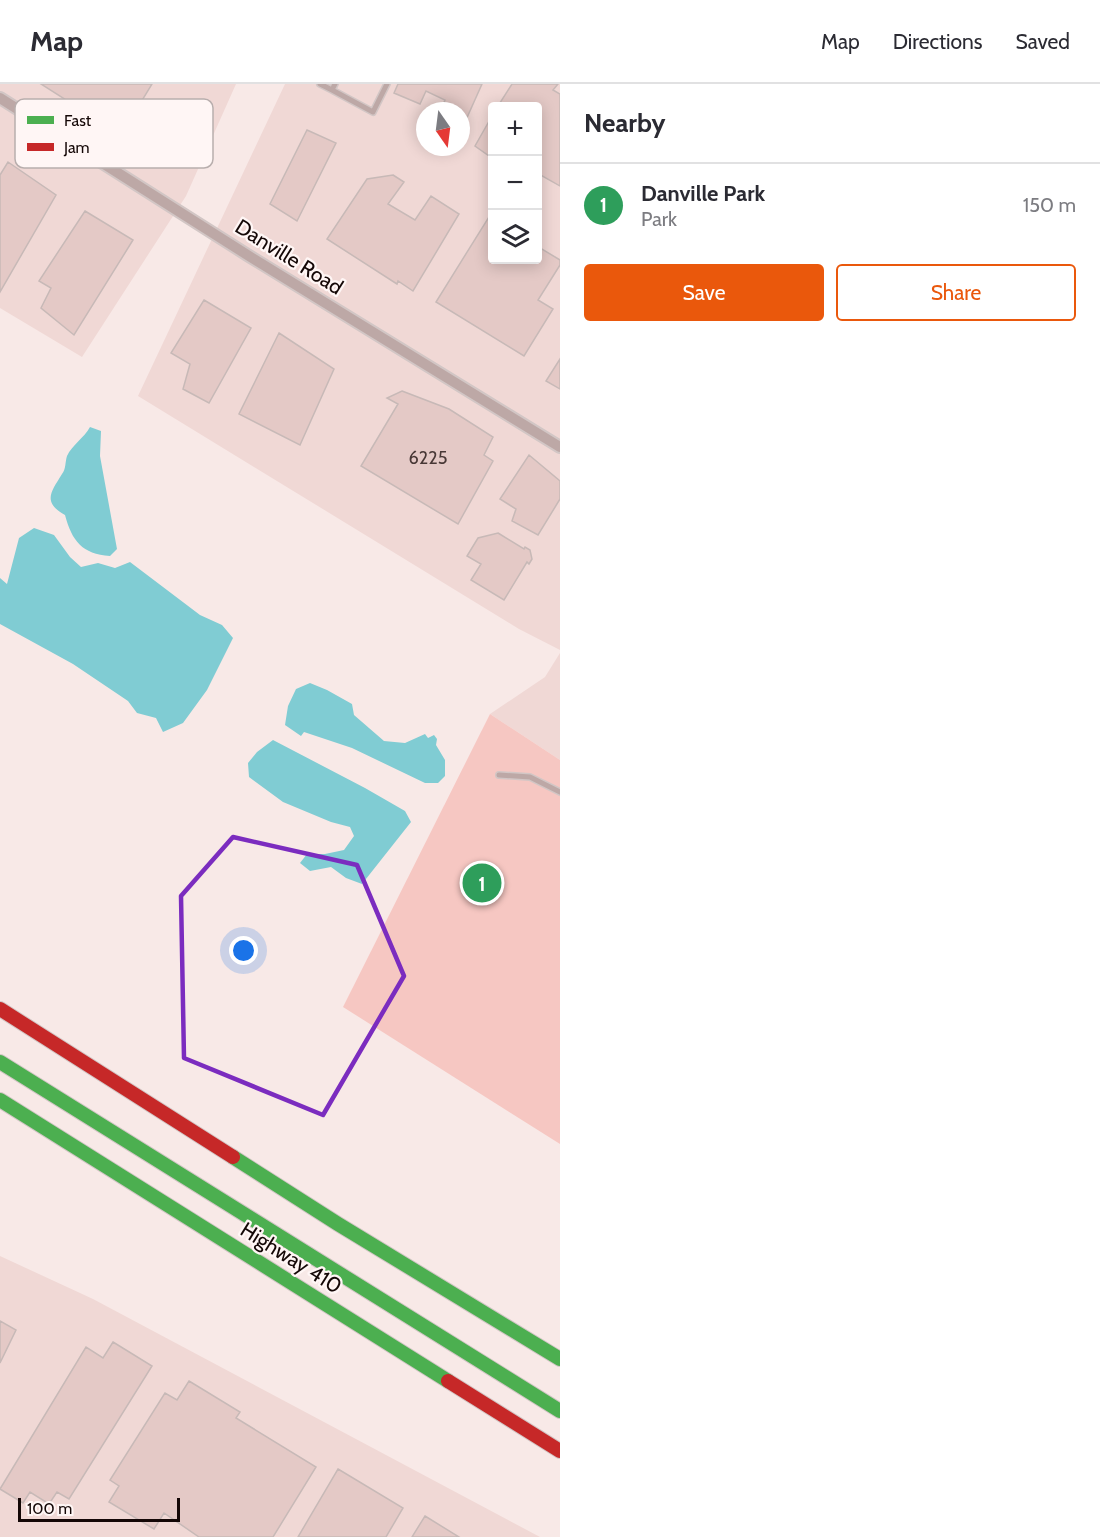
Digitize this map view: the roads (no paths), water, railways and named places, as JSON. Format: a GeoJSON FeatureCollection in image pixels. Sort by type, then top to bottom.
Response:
{"type":"FeatureCollection","features":[{"type":"Feature","properties":{"kind":"highway"},"geometry":{"type":"LineString","coordinates":[[0,1009],[338,1224],[560,1359]]}},
{"type":"Feature","properties":{"kind":"highway"},"geometry":{"type":"LineString","coordinates":[[0,1062],[560,1410]]}},
{"type":"Feature","properties":{"kind":"highway","name":"Highway 410"},"geometry":{"type":"LineString","coordinates":[[0,1100],[560,1451]]}},
{"type":"Feature","properties":{"kind":"highway"},"geometry":{"type":"LineString","coordinates":[[0,1108],[127,1181]]}},
{"type":"Feature","properties":{"kind":"street","name":"Danville Road"},"geometry":{"type":"LineString","coordinates":[[0,98],[15,107]]}},
{"type":"Feature","properties":{"kind":"street","name":"Danville Road"},"geometry":{"type":"LineString","coordinates":[[111,168],[560,447]]}},
{"type":"Feature","properties":{"kind":"lane"},"geometry":{"type":"LineString","coordinates":[[320,84],[333,87],[373,112],[387,84]]}},
{"type":"Feature","properties":{"kind":"lane"},"geometry":{"type":"LineString","coordinates":[[499,775],[530,777],[560,792]]}},
{"type":"Feature","properties":{"kind":"water"},"geometry":{"type":"Polygon","coordinates":[[[90,427],[101,431],[100,456],[117,549],[110,556],[100,555],[80,545],[71,532],[65,515],[53,506],[51,501],[52,491],[64,470],[67,456],[90,427]]]}},
{"type":"Feature","properties":{"kind":"water"},"geometry":{"type":"Polygon","coordinates":[[[34,528],[54,535],[70,557],[81,567],[98,563],[115,568],[130,562],[200,615],[222,625],[233,638],[207,690],[183,723],[163,732],[156,718],[137,713],[128,701],[73,664],[0,624],[0,578],[7,584],[19,538],[34,528]]]}},
{"type":"Feature","properties":{"kind":"water"},"geometry":{"type":"Polygon","coordinates":[[[310,683],[352,704],[354,715],[384,741],[405,743],[425,734],[428,738],[434,735],[437,739],[436,745],[445,760],[445,776],[438,783],[425,783],[352,748],[304,732],[301,736],[285,725],[288,706],[296,689],[310,683]]]}},
{"type":"Feature","properties":{"kind":"water"},"geometry":{"type":"Polygon","coordinates":[[[273,740],[405,811],[411,822],[362,884],[346,878],[331,867],[310,871],[300,863],[307,854],[325,854],[344,850],[354,836],[350,827],[331,822],[283,802],[249,777],[248,763],[257,752],[273,740]]]}},
{"type":"Feature","properties":{"kind":"place","name":"Danville Park"},"geometry":{"type":"Point","coordinates":[482,883]}}]}
